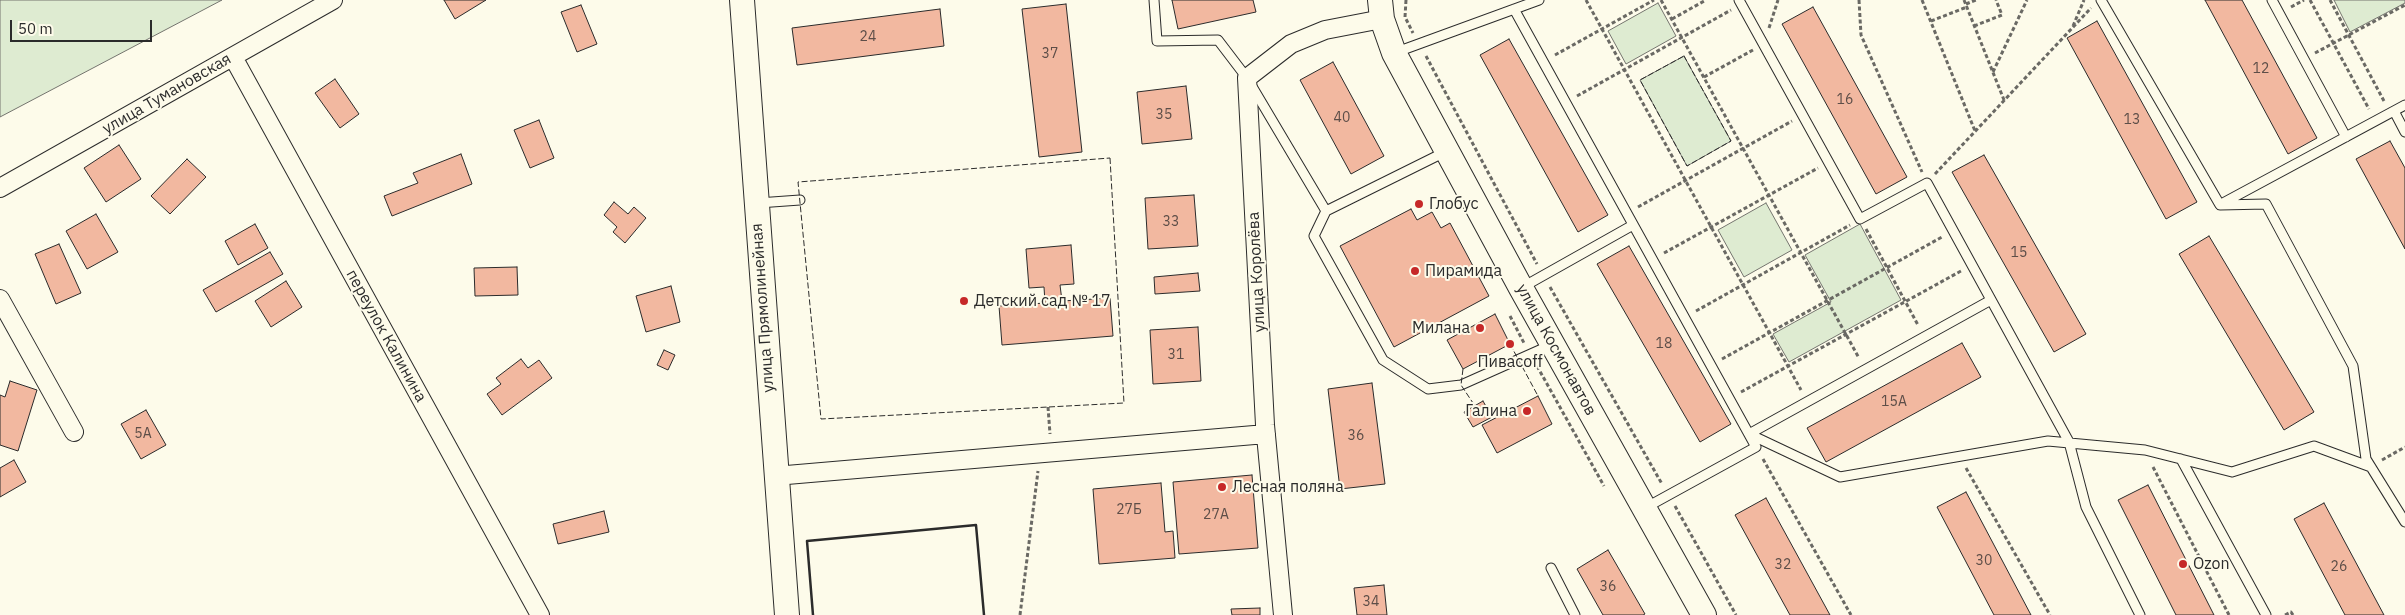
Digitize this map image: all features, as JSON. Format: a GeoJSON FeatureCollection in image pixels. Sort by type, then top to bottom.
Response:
{"type":"FeatureCollection","features":[{"type":"Feature","properties":{"kind":"main road","name":"улица Прямолинейная"},"geometry":{"type":"LineString","coordinates":[[742,0],[775,476],[787,615]]}},
{"type":"Feature","properties":{"kind":"main road","name":"улица Космонавтов"},"geometry":{"type":"LineString","coordinates":[[1381,10],[1394,53],[1521,288],[1704,615]]}},
{"type":"Feature","properties":{"kind":"street","name":"улица Тумановская"},"geometry":{"type":"LineString","coordinates":[[0,188],[333,0]]}},
{"type":"Feature","properties":{"kind":"street"},"geometry":{"type":"LineString","coordinates":[[1248,78],[1291,44],[1381,10]]}},
{"type":"Feature","properties":{"kind":"street","name":"переулок Калинина"},"geometry":{"type":"LineString","coordinates":[[232,57],[540,615]]}},
{"type":"Feature","properties":{"kind":"street","name":"улица Королёва"},"geometry":{"type":"LineString","coordinates":[[1248,78],[1266,434],[1283,615]]}},
{"type":"Feature","properties":{"kind":"street"},"geometry":{"type":"LineString","coordinates":[[0,299],[74,432]]}},
{"type":"Feature","properties":{"kind":"street"},"geometry":{"type":"LineString","coordinates":[[775,476],[1266,434]]}},
{"type":"Feature","properties":{"kind":"lane"},"geometry":{"type":"LineString","coordinates":[[1154,0],[1157,41],[1218,40],[1248,78],[1326,211]]}},
{"type":"Feature","properties":{"kind":"lane"},"geometry":{"type":"LineString","coordinates":[[1394,53],[1539,0]]}},
{"type":"Feature","properties":{"kind":"lane"},"geometry":{"type":"LineString","coordinates":[[2101,0],[2220,205]]}},
{"type":"Feature","properties":{"kind":"lane"},"geometry":{"type":"LineString","coordinates":[[2272,0],[2346,137]]}},
{"type":"Feature","properties":{"kind":"lane"},"geometry":{"type":"LineString","coordinates":[[1740,2],[1860,219],[1927,183],[2069,442],[2086,507],[2140,615]]}},
{"type":"Feature","properties":{"kind":"lane"},"geometry":{"type":"LineString","coordinates":[[1514,9],[1756,447],[1644,508]]}},
{"type":"Feature","properties":{"kind":"lane"},"geometry":{"type":"LineString","coordinates":[[2220,205],[2405,105]]}},
{"type":"Feature","properties":{"kind":"lane"},"geometry":{"type":"LineString","coordinates":[[2392,112],[2405,132]]}},
{"type":"Feature","properties":{"kind":"lane"},"geometry":{"type":"LineString","coordinates":[[1447,151],[1326,211],[1314,236],[1383,360],[1428,389],[1461,385],[1519,361],[1552,344]]}},
{"type":"Feature","properties":{"kind":"lane"},"geometry":{"type":"LineString","coordinates":[[756,203],[800,200]]}},
{"type":"Feature","properties":{"kind":"lane"},"geometry":{"type":"LineString","coordinates":[[2220,205],[2266,204],[2353,366],[2366,459],[2405,522]]}},
{"type":"Feature","properties":{"kind":"lane"},"geometry":{"type":"LineString","coordinates":[[1521,288],[1633,225]]}},
{"type":"Feature","properties":{"kind":"lane"},"geometry":{"type":"LineString","coordinates":[[1749,434],[1991,300]]}},
{"type":"Feature","properties":{"kind":"lane"},"geometry":{"type":"LineString","coordinates":[[1749,434],[1840,477],[2048,441],[2145,450],[2232,472],[2314,446],[2371,467]]}},
{"type":"Feature","properties":{"kind":"lane"},"geometry":{"type":"LineString","coordinates":[[2181,459],[2266,615]]}},
{"type":"Feature","properties":{"kind":"lane"},"geometry":{"type":"LineString","coordinates":[[1551,568],[1575,615]]}},
{"type":"Feature","properties":{"kind":"path"},"geometry":{"type":"LineString","coordinates":[[1406,0],[1405,17],[1419,44],[1543,275],[1736,615]]}},
{"type":"Feature","properties":{"kind":"path"},"geometry":{"type":"LineString","coordinates":[[1586,0],[1807,401]]}},
{"type":"Feature","properties":{"kind":"path"},"geometry":{"type":"LineString","coordinates":[[1543,62],[1654,0]]}},
{"type":"Feature","properties":{"kind":"path"},"geometry":{"type":"LineString","coordinates":[[1661,0],[1865,369]]}},
{"type":"Feature","properties":{"kind":"path"},"geometry":{"type":"LineString","coordinates":[[1672,19],[1706,0]]}},
{"type":"Feature","properties":{"kind":"path"},"geometry":{"type":"LineString","coordinates":[[1704,77],[1764,44],[1778,0]]}},
{"type":"Feature","properties":{"kind":"path"},"geometry":{"type":"LineString","coordinates":[[1859,0],[1861,35],[1927,183],[2092,7]]}},
{"type":"Feature","properties":{"kind":"path"},"geometry":{"type":"LineString","coordinates":[[1922,0],[1975,131]]}},
{"type":"Feature","properties":{"kind":"path"},"geometry":{"type":"LineString","coordinates":[[1931,21],[1976,0]]}},
{"type":"Feature","properties":{"kind":"path"},"geometry":{"type":"LineString","coordinates":[[1974,26],[2002,15],[1996,0]]}},
{"type":"Feature","properties":{"kind":"path"},"geometry":{"type":"LineString","coordinates":[[1993,72],[2027,0]]}},
{"type":"Feature","properties":{"kind":"path"},"geometry":{"type":"LineString","coordinates":[[2071,29],[2084,0]]}},
{"type":"Feature","properties":{"kind":"path"},"geometry":{"type":"LineString","coordinates":[[2310,0],[2375,121]]}},
{"type":"Feature","properties":{"kind":"path"},"geometry":{"type":"LineString","coordinates":[[2330,0],[2392,112]]}},
{"type":"Feature","properties":{"kind":"path"},"geometry":{"type":"LineString","coordinates":[[1566,102],[1682,38],[1740,2]]}},
{"type":"Feature","properties":{"kind":"path"},"geometry":{"type":"LineString","coordinates":[[1965,4],[2004,100]]}},
{"type":"Feature","properties":{"kind":"path"},"geometry":{"type":"LineString","coordinates":[[2304,59],[2405,5]]}},
{"type":"Feature","properties":{"kind":"path"},"geometry":{"type":"LineString","coordinates":[[1627,213],[1803,115]]}},
{"type":"Feature","properties":{"kind":"path"},"geometry":{"type":"LineString","coordinates":[[1652,259],[1828,162]]}},
{"type":"Feature","properties":{"kind":"path"},"geometry":{"type":"LineString","coordinates":[[1684,317],[1860,219],[1925,336]]}},
{"type":"Feature","properties":{"kind":"path"},"geometry":{"type":"LineString","coordinates":[[1710,365],[1953,231]]}},
{"type":"Feature","properties":{"kind":"path"},"geometry":{"type":"LineString","coordinates":[[1729,399],[1972,265]]}},
{"type":"Feature","properties":{"kind":"path"},"geometry":{"type":"LineString","coordinates":[[1048,407],[1050,435]]}},
{"type":"Feature","properties":{"kind":"path"},"geometry":{"type":"LineString","coordinates":[[1756,447],[1851,615]]}},
{"type":"Feature","properties":{"kind":"path"},"geometry":{"type":"LineString","coordinates":[[2371,467],[2405,447]]}},
{"type":"Feature","properties":{"kind":"path"},"geometry":{"type":"LineString","coordinates":[[2145,450],[2162,487],[2229,615]]}},
{"type":"Feature","properties":{"kind":"path"},"geometry":{"type":"LineString","coordinates":[[1960,456],[2050,615]]}},
{"type":"Feature","properties":{"kind":"path"},"geometry":{"type":"LineString","coordinates":[[1020,615],[1039,463]]}},
{"type":"Feature","properties":{"kind":"path"},"geometry":{"type":"LineString","coordinates":[[2285,615],[2291,612],[2293,615]]}},
{"type":"Feature","properties":{"kind":"green space"},"geometry":{"type":"Polygon","coordinates":[[[0,0],[222,0],[0,117],[0,0]]]}},
{"type":"Feature","properties":{"kind":"green space"},"geometry":{"type":"Polygon","coordinates":[[[2334,0],[2405,0],[2405,3],[2350,32],[2334,0]]]}},
{"type":"Feature","properties":{"kind":"green space"},"geometry":{"type":"Polygon","coordinates":[[[1658,3],[1676,36],[1626,64],[1608,31],[1658,3]]]}},
{"type":"Feature","properties":{"kind":"green space"},"geometry":{"type":"Polygon","coordinates":[[[1684,56],[1731,141],[1687,166],[1640,80],[1684,56]]]}},
{"type":"Feature","properties":{"kind":"green space"},"geometry":{"type":"Polygon","coordinates":[[[1766,203],[1792,250],[1744,277],[1718,230],[1766,203]]]}},
{"type":"Feature","properties":{"kind":"green space"},"geometry":{"type":"Polygon","coordinates":[[[1860,224],[1901,300],[1789,362],[1773,334],[1831,302],[1805,255],[1860,224]]]}},
{"type":"Feature","properties":{"kind":"building"},"geometry":{"type":"Polygon","coordinates":[[[444,0],[486,0],[455,19],[444,0]]]}},
{"type":"Feature","properties":{"kind":"building"},"geometry":{"type":"Polygon","coordinates":[[[1172,0],[1253,0],[1256,12],[1178,29],[1172,0]]]}},
{"type":"Feature","properties":{"kind":"building"},"geometry":{"type":"Polygon","coordinates":[[[2205,0],[2242,0],[2317,138],[2288,154],[2205,0]]]}},
{"type":"Feature","properties":{"kind":"building"},"geometry":{"type":"Polygon","coordinates":[[[1066,4],[1082,152],[1039,157],[1022,9],[1066,4]]]}},
{"type":"Feature","properties":{"kind":"building"},"geometry":{"type":"Polygon","coordinates":[[[581,5],[597,44],[577,52],[561,12],[581,5]]]}},
{"type":"Feature","properties":{"kind":"building"},"geometry":{"type":"Polygon","coordinates":[[[1813,7],[1907,177],[1876,194],[1782,24],[1813,7]]]}},
{"type":"Feature","properties":{"kind":"building"},"geometry":{"type":"Polygon","coordinates":[[[940,9],[944,46],[797,65],[792,28],[940,9]]]}},
{"type":"Feature","properties":{"kind":"building"},"geometry":{"type":"Polygon","coordinates":[[[2097,21],[2197,202],[2166,219],[2067,38],[2097,21]]]}},
{"type":"Feature","properties":{"kind":"building"},"geometry":{"type":"Polygon","coordinates":[[[1509,39],[1608,215],[1578,232],[1480,55],[1509,39]]]}},
{"type":"Feature","properties":{"kind":"building"},"geometry":{"type":"Polygon","coordinates":[[[1333,62],[1384,156],[1351,174],[1300,80],[1333,62]]]}},
{"type":"Feature","properties":{"kind":"building"},"geometry":{"type":"Polygon","coordinates":[[[335,79],[359,114],[340,128],[315,93],[335,79]]]}},
{"type":"Feature","properties":{"kind":"building"},"geometry":{"type":"Polygon","coordinates":[[[1186,86],[1192,139],[1142,144],[1137,92],[1186,86]]]}},
{"type":"Feature","properties":{"kind":"building"},"geometry":{"type":"Polygon","coordinates":[[[539,120],[554,158],[530,168],[514,130],[539,120]]]}},
{"type":"Feature","properties":{"kind":"building"},"geometry":{"type":"Polygon","coordinates":[[[2390,141],[2405,168],[2405,249],[2356,159],[2390,141]]]}},
{"type":"Feature","properties":{"kind":"building"},"geometry":{"type":"Polygon","coordinates":[[[119,145],[141,179],[106,202],[84,168],[119,145]]]}},
{"type":"Feature","properties":{"kind":"building"},"geometry":{"type":"Polygon","coordinates":[[[461,154],[472,184],[392,216],[384,196],[418,183],[413,173],[461,154]]]}},
{"type":"Feature","properties":{"kind":"building"},"geometry":{"type":"Polygon","coordinates":[[[1984,155],[2086,334],[2054,352],[1952,172],[1984,155]]]}},
{"type":"Feature","properties":{"kind":"building"},"geometry":{"type":"Polygon","coordinates":[[[187,159],[206,177],[170,214],[151,196],[187,159]]]}},
{"type":"Feature","properties":{"kind":"building"},"geometry":{"type":"Polygon","coordinates":[[[1194,195],[1198,246],[1148,249],[1145,198],[1194,195]]]}},
{"type":"Feature","properties":{"kind":"building"},"geometry":{"type":"Polygon","coordinates":[[[614,202],[628,214],[634,207],[646,218],[625,243],[613,232],[617,227],[604,215],[614,202]]]}},
{"type":"Feature","properties":{"kind":"building","name":"Пирамида"},"geometry":{"type":"Polygon","coordinates":[[[1411,209],[1417,220],[1432,212],[1441,228],[1450,223],[1489,296],[1394,347],[1340,246],[1411,209]]]}},
{"type":"Feature","properties":{"kind":"building"},"geometry":{"type":"Polygon","coordinates":[[[96,214],[118,252],[87,269],[66,231],[96,214]]]}},
{"type":"Feature","properties":{"kind":"building"},"geometry":{"type":"Polygon","coordinates":[[[255,224],[268,248],[238,265],[225,241],[255,224]]]}},
{"type":"Feature","properties":{"kind":"building"},"geometry":{"type":"Polygon","coordinates":[[[2209,236],[2314,412],[2284,430],[2179,254],[2209,236]]]}},
{"type":"Feature","properties":{"kind":"building"},"geometry":{"type":"Polygon","coordinates":[[[59,244],[81,293],[56,304],[35,254],[59,244]]]}},
{"type":"Feature","properties":{"kind":"building"},"geometry":{"type":"Polygon","coordinates":[[[1071,245],[1074,284],[1060,285],[1062,301],[1110,298],[1113,336],[1002,345],[999,306],[1045,303],[1044,287],[1029,288],[1026,249],[1071,245]]]}},
{"type":"Feature","properties":{"kind":"building"},"geometry":{"type":"Polygon","coordinates":[[[1629,246],[1731,424],[1700,442],[1597,264],[1629,246]]]}},
{"type":"Feature","properties":{"kind":"building"},"geometry":{"type":"Polygon","coordinates":[[[270,252],[283,274],[216,312],[203,290],[270,252]]]}},
{"type":"Feature","properties":{"kind":"building"},"geometry":{"type":"Polygon","coordinates":[[[517,267],[518,295],[475,296],[474,268],[517,267]]]}},
{"type":"Feature","properties":{"kind":"building"},"geometry":{"type":"Polygon","coordinates":[[[1198,273],[1200,291],[1155,294],[1154,277],[1198,273]]]}},
{"type":"Feature","properties":{"kind":"building"},"geometry":{"type":"Polygon","coordinates":[[[286,281],[302,307],[271,327],[255,301],[286,281]]]}},
{"type":"Feature","properties":{"kind":"building"},"geometry":{"type":"Polygon","coordinates":[[[671,286],[680,322],[646,332],[636,296],[671,286]]]}},
{"type":"Feature","properties":{"kind":"building"},"geometry":{"type":"Polygon","coordinates":[[[1495,314],[1510,344],[1463,369],[1447,340],[1495,314]]]}},
{"type":"Feature","properties":{"kind":"building"},"geometry":{"type":"Polygon","coordinates":[[[1198,327],[1201,381],[1153,384],[1150,330],[1198,327]]]}},
{"type":"Feature","properties":{"kind":"building"},"geometry":{"type":"Polygon","coordinates":[[[1962,343],[1981,377],[1826,462],[1807,428],[1962,343]]]}},
{"type":"Feature","properties":{"kind":"building"},"geometry":{"type":"Polygon","coordinates":[[[664,350],[675,355],[668,370],[657,365],[664,350]]]}},
{"type":"Feature","properties":{"kind":"building"},"geometry":{"type":"Polygon","coordinates":[[[521,359],[528,368],[539,360],[552,378],[502,415],[487,394],[501,384],[496,378],[521,359]]]}},
{"type":"Feature","properties":{"kind":"building"},"geometry":{"type":"Polygon","coordinates":[[[10,381],[37,390],[18,451],[0,445],[0,395],[5,397],[10,381]]]}},
{"type":"Feature","properties":{"kind":"building"},"geometry":{"type":"Polygon","coordinates":[[[1372,383],[1385,484],[1340,489],[1328,389],[1372,383]]]}},
{"type":"Feature","properties":{"kind":"building"},"geometry":{"type":"Polygon","coordinates":[[[1538,396],[1552,424],[1497,453],[1482,425],[1538,396]]]}},
{"type":"Feature","properties":{"kind":"building"},"geometry":{"type":"Polygon","coordinates":[[[1483,401],[1492,417],[1473,427],[1464,412],[1483,401]]]}},
{"type":"Feature","properties":{"kind":"building"},"geometry":{"type":"Polygon","coordinates":[[[146,410],[166,445],[141,459],[121,424],[146,410]]]}},
{"type":"Feature","properties":{"kind":"building"},"geometry":{"type":"Polygon","coordinates":[[[14,460],[26,482],[0,497],[0,468],[14,460]]]}},
{"type":"Feature","properties":{"kind":"building","name":"Лесная поляна"},"geometry":{"type":"Polygon","coordinates":[[[1252,475],[1258,548],[1179,554],[1173,482],[1252,475]]]}},
{"type":"Feature","properties":{"kind":"building"},"geometry":{"type":"Polygon","coordinates":[[[1161,483],[1165,532],[1173,531],[1175,558],[1099,564],[1093,489],[1161,483]]]}},
{"type":"Feature","properties":{"kind":"building"},"geometry":{"type":"Polygon","coordinates":[[[2148,485],[2214,615],[2176,615],[2118,500],[2148,485]]]}},
{"type":"Feature","properties":{"kind":"building"},"geometry":{"type":"Polygon","coordinates":[[[1966,492],[2031,615],[1994,615],[1937,507],[1966,492]]]}},
{"type":"Feature","properties":{"kind":"building"},"geometry":{"type":"Polygon","coordinates":[[[1766,498],[1830,615],[1790,615],[1735,515],[1766,498]]]}},
{"type":"Feature","properties":{"kind":"building"},"geometry":{"type":"Polygon","coordinates":[[[2324,503],[2384,615],[2345,615],[2294,519],[2324,503]]]}},
{"type":"Feature","properties":{"kind":"building"},"geometry":{"type":"Polygon","coordinates":[[[604,511],[609,532],[558,544],[553,524],[604,511]]]}},
{"type":"Feature","properties":{"kind":"building"},"geometry":{"type":"Polygon","coordinates":[[[1608,550],[1645,614],[1603,615],[1577,569],[1608,550]]]}},
{"type":"Feature","properties":{"kind":"building"},"geometry":{"type":"Polygon","coordinates":[[[1384,585],[1387,615],[1357,615],[1354,588],[1384,585]]]}},
{"type":"Feature","properties":{"kind":"building"},"geometry":{"type":"Polygon","coordinates":[[[1260,608],[1260,615],[1232,615],[1231,609],[1260,608]]]}},
{"type":"Feature","properties":{"kind":"fence"},"geometry":{"type":"LineString","coordinates":[[1684,56],[1731,141],[1687,166],[1640,80],[1684,56]]}},
{"type":"Feature","properties":{"kind":"fence"},"geometry":{"type":"LineString","coordinates":[[1110,158],[1124,403],[821,419],[798,182],[1110,158]]}},
{"type":"Feature","properties":{"kind":"fence"},"geometry":{"type":"LineString","coordinates":[[1510,344],[1538,396]]}},
{"type":"Feature","properties":{"kind":"fence"},"geometry":{"type":"LineString","coordinates":[[1463,369],[1461,385],[1475,406]]}},
{"type":"Feature","properties":{"kind":"wall"},"geometry":{"type":"LineString","coordinates":[[813,615],[807,541],[976,525],[984,615]]}},
{"type":"Feature","properties":{"kind":"place","name":"Глобус"},"geometry":{"type":"Point","coordinates":[1419,204]}},
{"type":"Feature","properties":{"kind":"place","name":"Пирамида"},"geometry":{"type":"Point","coordinates":[1415,271]}},
{"type":"Feature","properties":{"kind":"place","name":"Детский сад № 17"},"geometry":{"type":"Point","coordinates":[964,301]}},
{"type":"Feature","properties":{"kind":"place","name":"Милана"},"geometry":{"type":"Point","coordinates":[1480,328]}},
{"type":"Feature","properties":{"kind":"place","name":"Пивасоff"},"geometry":{"type":"Point","coordinates":[1510,344]}},
{"type":"Feature","properties":{"kind":"place","name":"Галина"},"geometry":{"type":"Point","coordinates":[1527,411]}},
{"type":"Feature","properties":{"kind":"place","name":"Лесная поляна"},"geometry":{"type":"Point","coordinates":[1222,487]}},
{"type":"Feature","properties":{"kind":"place","name":"Ozon"},"geometry":{"type":"Point","coordinates":[2183,564]}}]}
